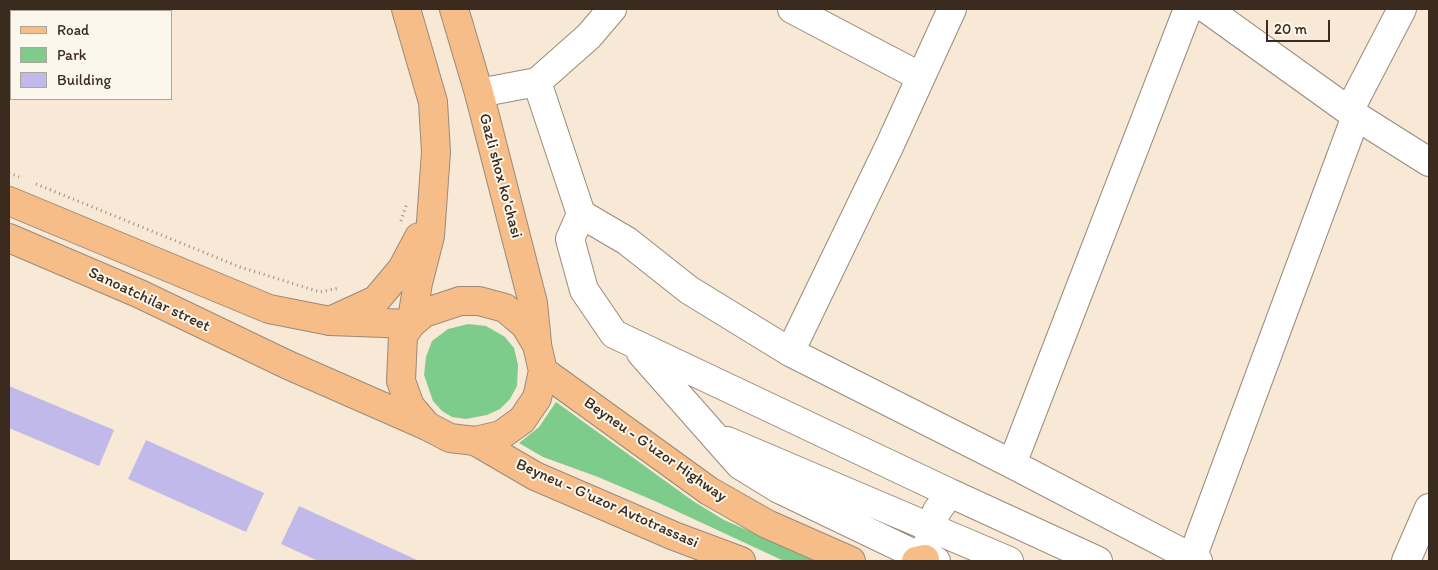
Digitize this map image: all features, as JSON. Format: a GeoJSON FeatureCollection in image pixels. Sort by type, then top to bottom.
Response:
{"type":"FeatureCollection","features":[{"type":"Feature","properties":{"kind":"main road"},"geometry":{"type":"LineString","coordinates":[[330,321],[376,300],[402,269],[422,231],[420,203],[436,152],[433,102],[406,9]]}},
{"type":"Feature","properties":{"kind":"main road","name":"Gazli shox ko'chasi"},"geometry":{"type":"LineString","coordinates":[[454,9],[479,93],[533,303],[537,345]]}},
{"type":"Feature","properties":{"kind":"main road"},"geometry":{"type":"LineString","coordinates":[[9,201],[269,309],[330,321],[412,324]]}},
{"type":"Feature","properties":{"kind":"main road"},"geometry":{"type":"LineString","coordinates":[[412,324],[418,283],[430,236],[420,203]]}},
{"type":"Feature","properties":{"kind":"main road","name":"Sanoatchilar street"},"geometry":{"type":"LineString","coordinates":[[9,238],[140,294],[288,365],[427,426]]}},
{"type":"Feature","properties":{"kind":"main road"},"geometry":{"type":"LineString","coordinates":[[480,300],[504,308],[525,324],[537,345],[543,371],[536,398],[522,420],[501,435],[476,441],[450,438],[427,426],[410,406],[401,381],[403,336],[424,313],[460,301],[480,300]]}},
{"type":"Feature","properties":{"kind":"main road","name":"Beyneu - G'uzor Highway"},"geometry":{"type":"LineString","coordinates":[[543,371],[709,491],[766,524],[851,561]]}},
{"type":"Feature","properties":{"kind":"main road","name":"Beyneu - G'uzor Avtotrassasi"},"geometry":{"type":"LineString","coordinates":[[476,441],[535,476],[674,536],[741,561]]}},
{"type":"Feature","properties":{"kind":"street"},"geometry":{"type":"LineString","coordinates":[[479,93],[537,82],[589,36],[612,9]]}},
{"type":"Feature","properties":{"kind":"street"},"geometry":{"type":"LineString","coordinates":[[792,9],[921,77]]}},
{"type":"Feature","properties":{"kind":"street"},"geometry":{"type":"LineString","coordinates":[[790,352],[952,9]]}},
{"type":"Feature","properties":{"kind":"street"},"geometry":{"type":"LineString","coordinates":[[1012,464],[1188,9]]}},
{"type":"Feature","properties":{"kind":"street"},"geometry":{"type":"LineString","coordinates":[[1207,9],[1352,113],[1429,162]]}},
{"type":"Feature","properties":{"kind":"street"},"geometry":{"type":"LineString","coordinates":[[537,82],[581,214],[627,241],[690,290],[790,352],[1012,464],[1195,560],[1352,113],[1402,9]]}},
{"type":"Feature","properties":{"kind":"street"},"geometry":{"type":"LineString","coordinates":[[581,214],[570,239],[584,290],[614,334],[1098,561]]}},
{"type":"Feature","properties":{"kind":"street"},"geometry":{"type":"LineString","coordinates":[[634,344],[740,465],[779,490],[926,561],[931,527],[937,511],[950,493]]}},
{"type":"Feature","properties":{"kind":"street"},"geometry":{"type":"LineString","coordinates":[[714,436],[1009,561]]}},
{"type":"Feature","properties":{"kind":"street"},"geometry":{"type":"LineString","coordinates":[[1406,561],[1429,508]]}},
{"type":"Feature","properties":{"kind":"path"},"geometry":{"type":"LineString","coordinates":[[9,173],[27,180]]}},
{"type":"Feature","properties":{"kind":"path"},"geometry":{"type":"LineString","coordinates":[[36,184],[240,267],[320,292],[339,288]]}},
{"type":"Feature","properties":{"kind":"path"},"geometry":{"type":"LineString","coordinates":[[399,229],[420,203]]}},
{"type":"Feature","properties":{"kind":"green space"},"geometry":{"type":"Polygon","coordinates":[[[468,324],[486,326],[505,337],[514,348],[518,365],[517,386],[510,399],[500,409],[487,415],[466,419],[452,417],[442,411],[433,401],[424,375],[426,357],[432,341],[448,329],[468,324]]]}},
{"type":"Feature","properties":{"kind":"green space"},"geometry":{"type":"Polygon","coordinates":[[[556,402],[693,501],[724,520],[818,561],[784,561],[657,502],[598,477],[543,457],[519,443],[539,427],[556,402]]]}},
{"type":"Feature","properties":{"kind":"building"},"geometry":{"type":"Polygon","coordinates":[[[9,386],[114,430],[99,466],[9,428],[9,386]]]}},
{"type":"Feature","properties":{"kind":"building"},"geometry":{"type":"Polygon","coordinates":[[[146,440],[264,493],[246,532],[128,479],[146,440]]]}},
{"type":"Feature","properties":{"kind":"building"},"geometry":{"type":"Polygon","coordinates":[[[299,506],[417,560],[318,561],[281,544],[299,506]]]}}]}
